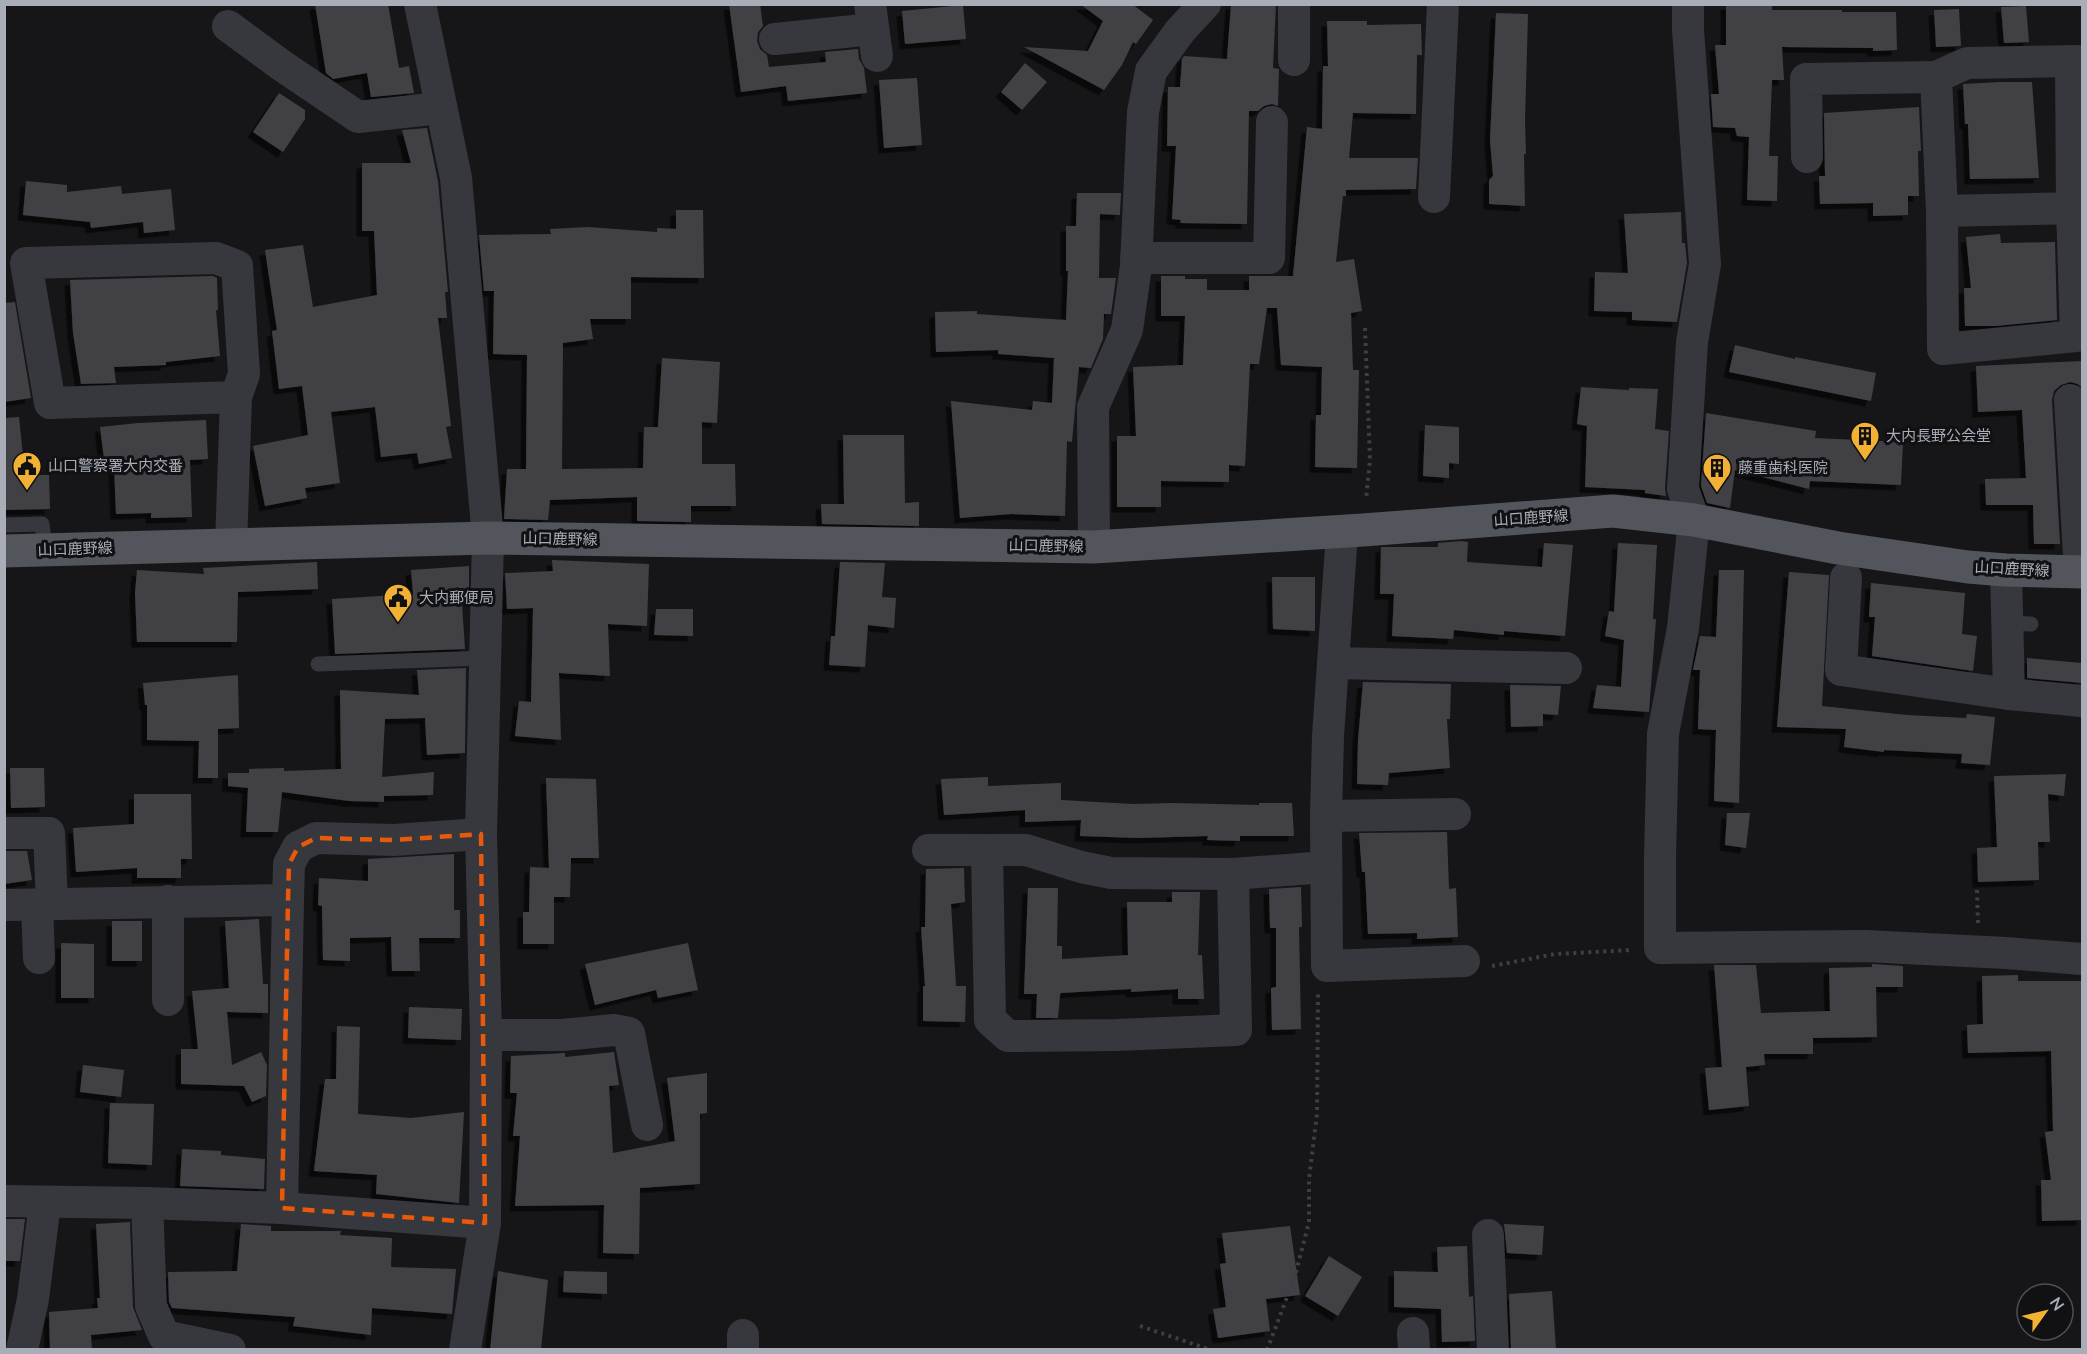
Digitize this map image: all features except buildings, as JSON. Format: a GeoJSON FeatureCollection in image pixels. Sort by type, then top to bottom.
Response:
{"type":"FeatureCollection","features":[{"type":"Feature","properties":{"kind":"main road","name":"山口鹿野線"},"geometry":{"type":"LineString","coordinates":[[4,551],[488,538],[1094,547],[1352,531],[1613,511],[1694,520],[1838,548],[2007,570],[2081,572]]}},
{"type":"Feature","properties":{"kind":"street"},"geometry":{"type":"LineString","coordinates":[[420,4],[456,178],[488,538],[481,834],[486,1035],[485,1223],[465,1350]]}},
{"type":"Feature","properties":{"kind":"street"},"geometry":{"type":"LineString","coordinates":[[1094,547],[1093,406],[1127,330],[1136,258],[1143,112],[1151,71],[1180,32],[1205,4]]}},
{"type":"Feature","properties":{"kind":"street"},"geometry":{"type":"LineString","coordinates":[[1294,4],[1294,60]]}},
{"type":"Feature","properties":{"kind":"street"},"geometry":{"type":"LineString","coordinates":[[1434,197],[1443,4]]}},
{"type":"Feature","properties":{"kind":"street"},"geometry":{"type":"LineString","coordinates":[[1688,4],[1705,264],[1692,342],[1683,489],[1694,520],[1683,628],[1663,734],[1660,948],[1865,946],[2082,959]]}},
{"type":"Feature","properties":{"kind":"street"},"geometry":{"type":"LineString","coordinates":[[228,26],[358,117],[440,108]]}},
{"type":"Feature","properties":{"kind":"street"},"geometry":{"type":"LineString","coordinates":[[775,39],[873,30]]}},
{"type":"Feature","properties":{"kind":"street"},"geometry":{"type":"LineString","coordinates":[[1807,157],[1806,79],[1936,77],[1967,63],[2077,61],[2079,336],[1943,349],[1942,211],[1936,77]]}},
{"type":"Feature","properties":{"kind":"street"},"geometry":{"type":"LineString","coordinates":[[1136,258],[1269,258],[1272,122]]}},
{"type":"Feature","properties":{"kind":"street"},"geometry":{"type":"LineString","coordinates":[[1942,211],[2077,208]]}},
{"type":"Feature","properties":{"kind":"street"},"geometry":{"type":"LineString","coordinates":[[231,545],[236,397],[244,374],[237,266],[216,258],[26,263],[50,403],[236,397]]}},
{"type":"Feature","properties":{"kind":"street"},"geometry":{"type":"LineString","coordinates":[[2070,400],[2081,572]]}},
{"type":"Feature","properties":{"kind":"street"},"geometry":{"type":"LineString","coordinates":[[1352,531],[1334,663],[1328,736],[1327,966],[1464,961]]}},
{"type":"Feature","properties":{"kind":"street"},"geometry":{"type":"LineString","coordinates":[[2007,570],[2020,624],[2009,694]]}},
{"type":"Feature","properties":{"kind":"street"},"geometry":{"type":"LineString","coordinates":[[1846,578],[1841,670],[2009,694],[2082,701]]}},
{"type":"Feature","properties":{"kind":"street"},"geometry":{"type":"LineString","coordinates":[[1334,663],[1566,668]]}},
{"type":"Feature","properties":{"kind":"street"},"geometry":{"type":"LineString","coordinates":[[1326,816],[1455,814]]}},
{"type":"Feature","properties":{"kind":"street"},"geometry":{"type":"LineString","coordinates":[[4,833],[49,832],[39,958]]}},
{"type":"Feature","properties":{"kind":"street"},"geometry":{"type":"LineString","coordinates":[[282,1208],[289,864],[298,847],[316,838],[394,840],[481,834]]}},
{"type":"Feature","properties":{"kind":"street"},"geometry":{"type":"LineString","coordinates":[[928,850],[1026,850],[1081,867],[1111,873],[1233,874],[1326,867]]}},
{"type":"Feature","properties":{"kind":"street"},"geometry":{"type":"LineString","coordinates":[[987,850],[990,1020],[1008,1036],[1118,1035],[1236,1030],[1233,874]]}},
{"type":"Feature","properties":{"kind":"street"},"geometry":{"type":"LineString","coordinates":[[4,905],[288,900]]}},
{"type":"Feature","properties":{"kind":"street"},"geometry":{"type":"LineString","coordinates":[[168,901],[168,1000]]}},
{"type":"Feature","properties":{"kind":"street"},"geometry":{"type":"LineString","coordinates":[[486,1035],[562,1035],[614,1030],[629,1033],[647,1125]]}},
{"type":"Feature","properties":{"kind":"street"},"geometry":{"type":"LineString","coordinates":[[4,1202],[147,1203],[282,1208],[485,1223]]}},
{"type":"Feature","properties":{"kind":"street"},"geometry":{"type":"LineString","coordinates":[[22,1350],[33,1299],[45,1203]]}},
{"type":"Feature","properties":{"kind":"street"},"geometry":{"type":"LineString","coordinates":[[147,1203],[151,1306],[164,1336],[230,1350]]}},
{"type":"Feature","properties":{"kind":"street"},"geometry":{"type":"LineString","coordinates":[[1488,1236],[1493,1350]]}},
{"type":"Feature","properties":{"kind":"lane"},"geometry":{"type":"LineString","coordinates":[[4,525],[42,524],[45,549]]}},
{"type":"Feature","properties":{"kind":"lane"},"geometry":{"type":"LineString","coordinates":[[318,664],[486,658]]}},
{"type":"Feature","properties":{"kind":"path"},"geometry":{"type":"LineString","coordinates":[[1352,531],[1370,460],[1365,328]]}},
{"type":"Feature","properties":{"kind":"path"},"geometry":{"type":"LineString","coordinates":[[1464,961],[1479,969],[1556,954],[1660,948]]}},
{"type":"Feature","properties":{"kind":"path"},"geometry":{"type":"LineString","coordinates":[[1266,1350],[1295,1276],[1310,1222],[1309,1179],[1317,1114],[1318,975],[1327,966]]}},
{"type":"Feature","properties":{"kind":"path"},"geometry":{"type":"LineString","coordinates":[[1140,1326],[1211,1350]]}},
{"type":"Feature","properties":{"kind":"highlighted area"},"geometry":{"type":"Polygon","coordinates":[[[481,834],[485,1223],[282,1208],[289,864],[298,847],[316,838],[394,840],[481,834]]]}},
{"type":"Feature","properties":{"kind":"place","name":"大内長野公会堂"},"geometry":{"type":"Point","coordinates":[1865,462]}},
{"type":"Feature","properties":{"kind":"place","name":"山口警察署大内交番"},"geometry":{"type":"Point","coordinates":[27,492]}},
{"type":"Feature","properties":{"kind":"place","name":"藤重歯科医院"},"geometry":{"type":"Point","coordinates":[1717,494]}},
{"type":"Feature","properties":{"kind":"place","name":"大内郵便局"},"geometry":{"type":"Point","coordinates":[398,624]}}]}
